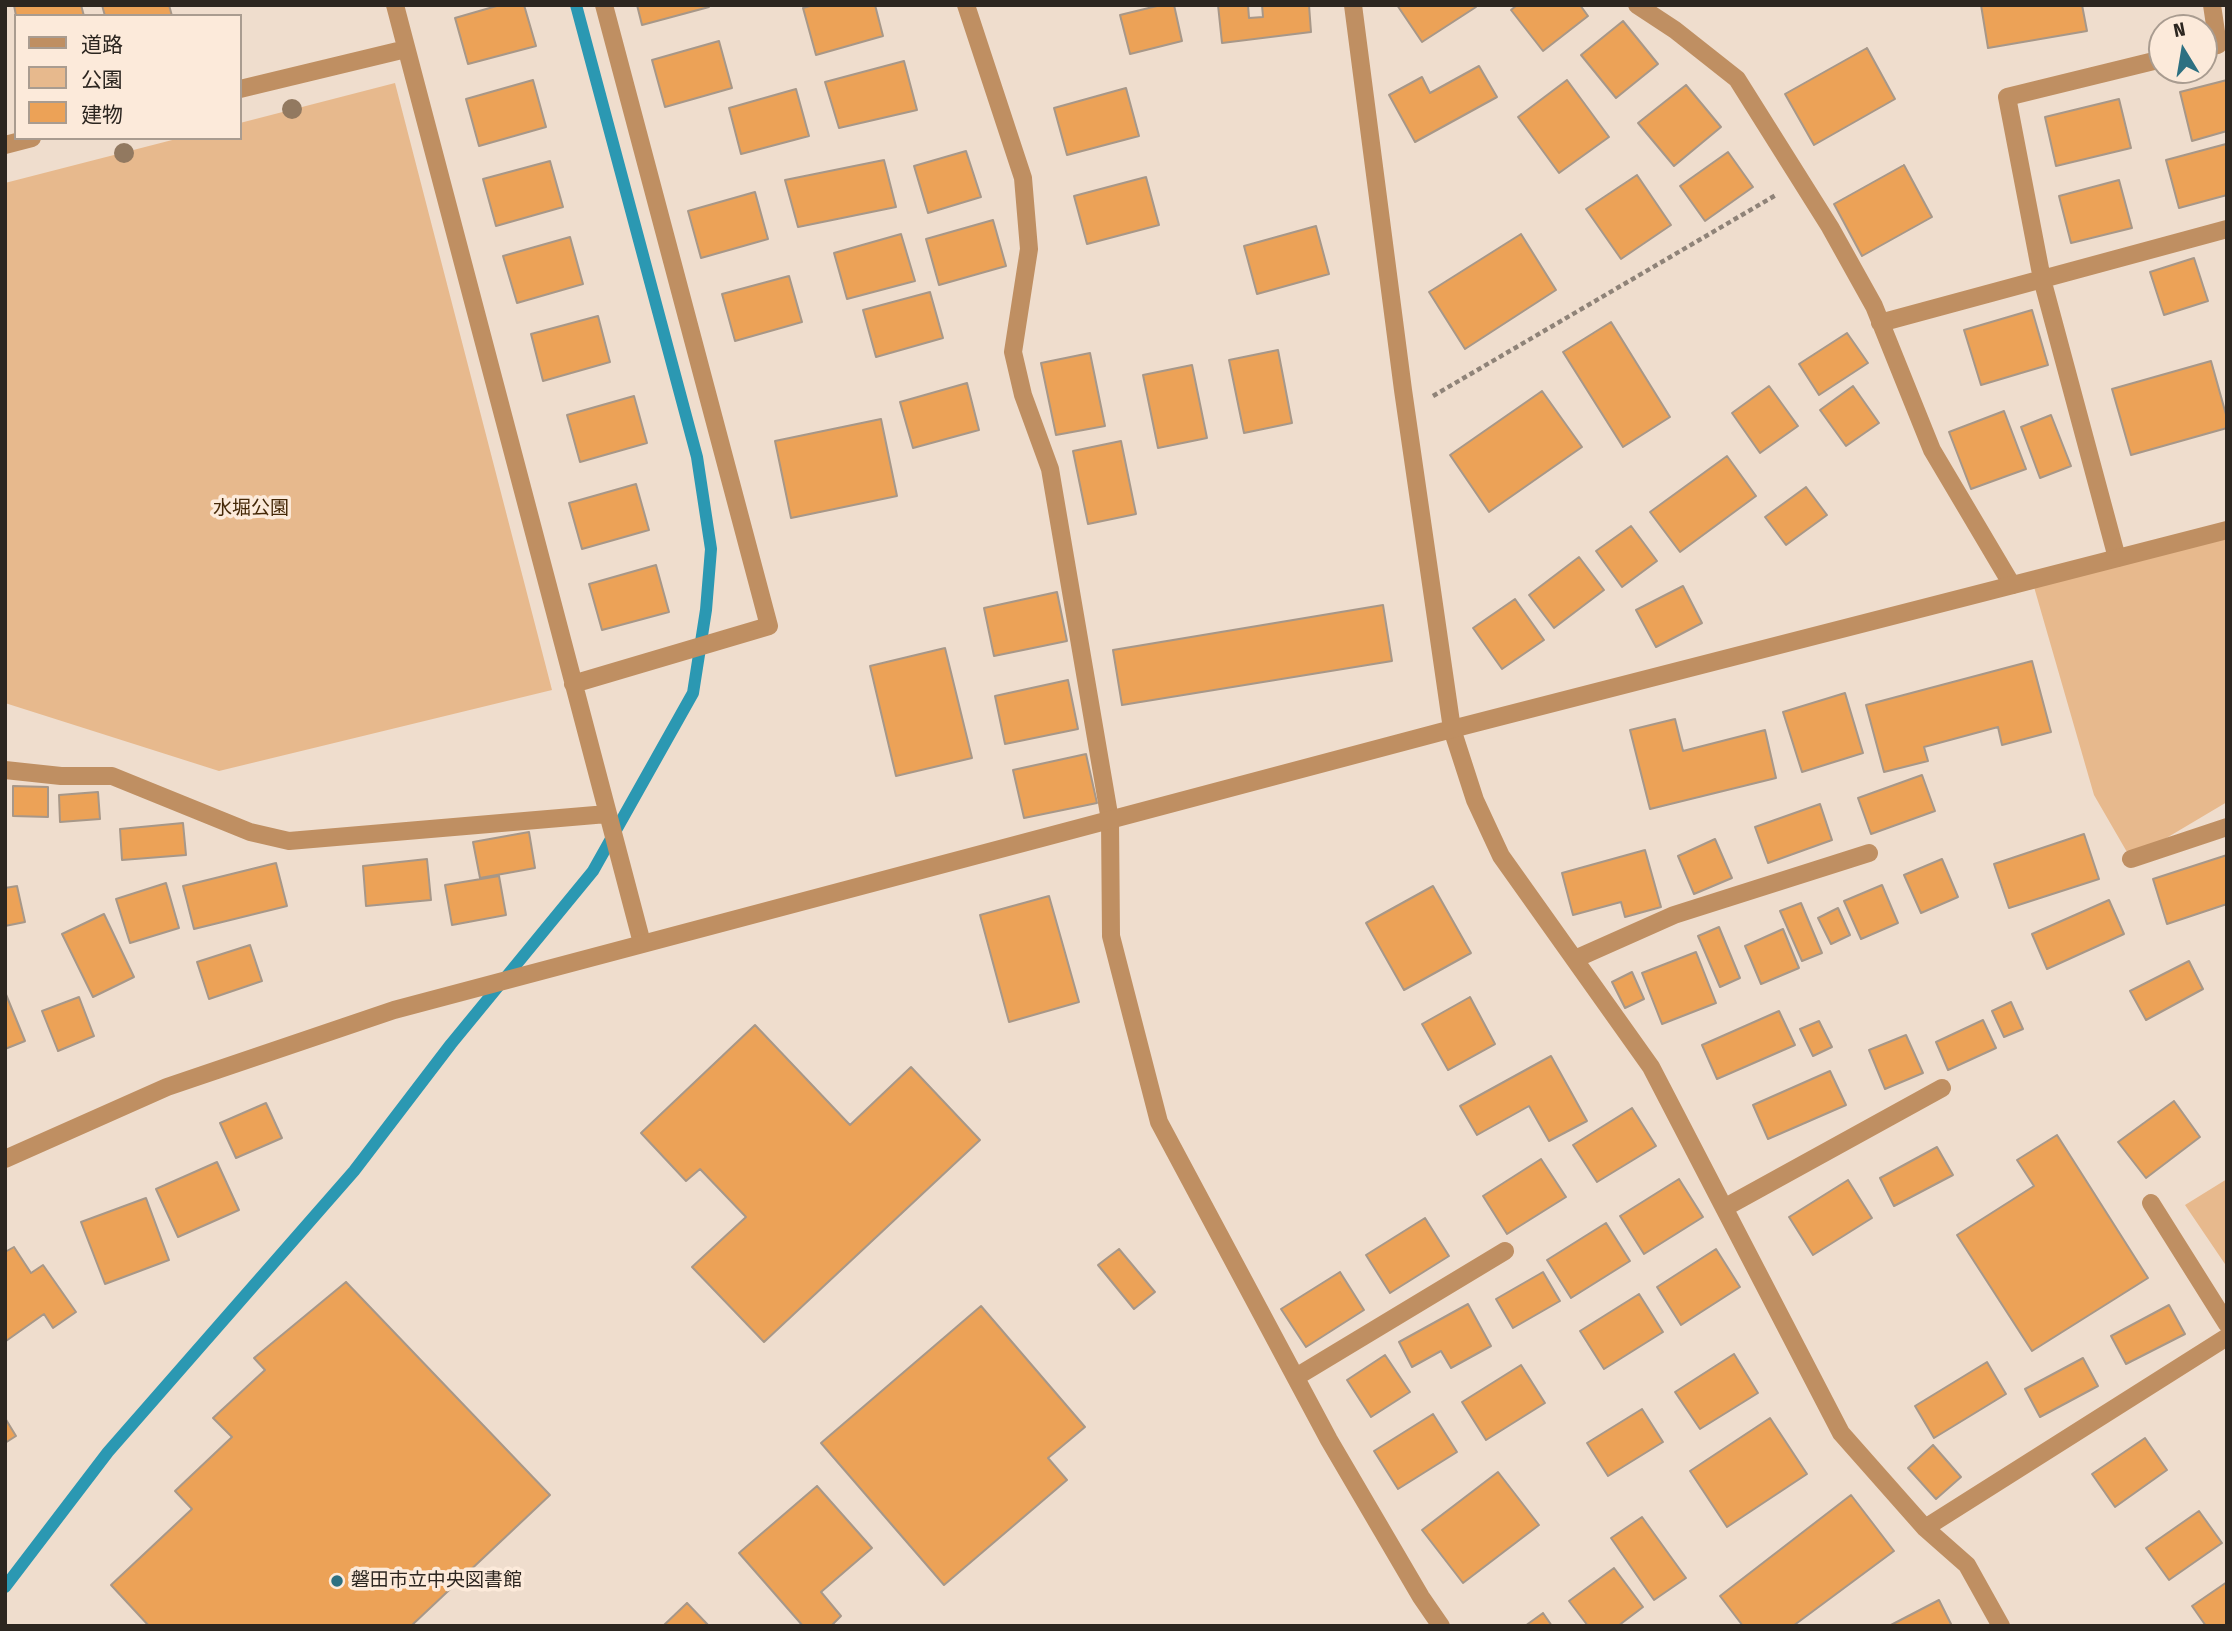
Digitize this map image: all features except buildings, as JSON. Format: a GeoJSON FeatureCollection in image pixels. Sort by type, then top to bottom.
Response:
{"type":"FeatureCollection","features":[{"type":"Feature","properties":{"kind":"street"},"geometry":{"type":"LineString","coordinates":[[395,5],[642,943]]}},
{"type":"Feature","properties":{"kind":"street"},"geometry":{"type":"LineString","coordinates":[[573,684],[769,626],[604,5]]}},
{"type":"Feature","properties":{"kind":"street"},"geometry":{"type":"LineString","coordinates":[[966,5],[1023,178],[1029,249],[1013,352],[1023,394],[1050,469],[1110,820],[1111,936],[1158,1122],[1329,1440],[1421,1597],[1441,1626]]}},
{"type":"Feature","properties":{"kind":"street"},"geometry":{"type":"LineString","coordinates":[[1353,5],[1451,729],[1475,800],[1501,856],[1651,1067],[1841,1433],[1924,1528],[1967,1566],[2001,1626]]}},
{"type":"Feature","properties":{"kind":"street"},"geometry":{"type":"LineString","coordinates":[[1637,5],[1675,30],[1737,79],[1830,227],[1874,306],[1932,450],[2012,585]]}},
{"type":"Feature","properties":{"kind":"street"},"geometry":{"type":"LineString","coordinates":[[242,89],[406,49]]}},
{"type":"Feature","properties":{"kind":"street"},"geometry":{"type":"LineString","coordinates":[[2118,558],[2042,279],[2007,97],[2148,62]]}},
{"type":"Feature","properties":{"kind":"street"},"geometry":{"type":"LineString","coordinates":[[5,145],[25,140]]}},
{"type":"Feature","properties":{"kind":"street"},"geometry":{"type":"LineString","coordinates":[[1880,323],[2227,229]]}},
{"type":"Feature","properties":{"kind":"street"},"geometry":{"type":"LineString","coordinates":[[5,1159],[167,1087],[394,1010],[1451,729],[2227,530]]}},
{"type":"Feature","properties":{"kind":"street"},"geometry":{"type":"LineString","coordinates":[[5,770],[61,776],[112,776],[250,832],[289,841],[607,814]]}},
{"type":"Feature","properties":{"kind":"street"},"geometry":{"type":"LineString","coordinates":[[2131,859],[2227,827]]}},
{"type":"Feature","properties":{"kind":"street"},"geometry":{"type":"LineString","coordinates":[[1575,959],[1674,915],[1869,853]]}},
{"type":"Feature","properties":{"kind":"street"},"geometry":{"type":"LineString","coordinates":[[1724,1208],[1942,1088]]}},
{"type":"Feature","properties":{"kind":"street"},"geometry":{"type":"LineString","coordinates":[[2151,1203],[2227,1324]]}},
{"type":"Feature","properties":{"kind":"street"},"geometry":{"type":"LineString","coordinates":[[1296,1377],[1505,1251]]}},
{"type":"Feature","properties":{"kind":"street"},"geometry":{"type":"LineString","coordinates":[[1924,1528],[2227,1337]]}},
{"type":"Feature","properties":{"kind":"path"},"geometry":{"type":"LineString","coordinates":[[1406,412],[1801,181]]}},
{"type":"Feature","properties":{"kind":"green space","name":"水堀公園"},"geometry":{"type":"Polygon","coordinates":[[[395,83],[552,690],[219,771],[5,703],[5,183],[172,140],[242,140],[242,122],[395,83]]]}},
{"type":"Feature","properties":{"kind":"green space"},"geometry":{"type":"Polygon","coordinates":[[[2227,530],[2227,802],[2131,859],[2094,795],[2032,580],[2227,530]]]}},
{"type":"Feature","properties":{"kind":"green space"},"geometry":{"type":"Polygon","coordinates":[[[2227,1179],[2227,1267],[2185,1205],[2227,1179]]]}},
{"type":"Feature","properties":{"kind":"waterway"},"geometry":{"type":"LineString","coordinates":[[5,1587],[108,1452],[354,1171],[451,1044],[593,871],[693,693],[706,610],[711,549],[697,457],[576,5]]}},
{"type":"Feature","properties":{"kind":"place","name":"磐田市立中央図書館"},"geometry":{"type":"Point","coordinates":[337,1581]}}]}
